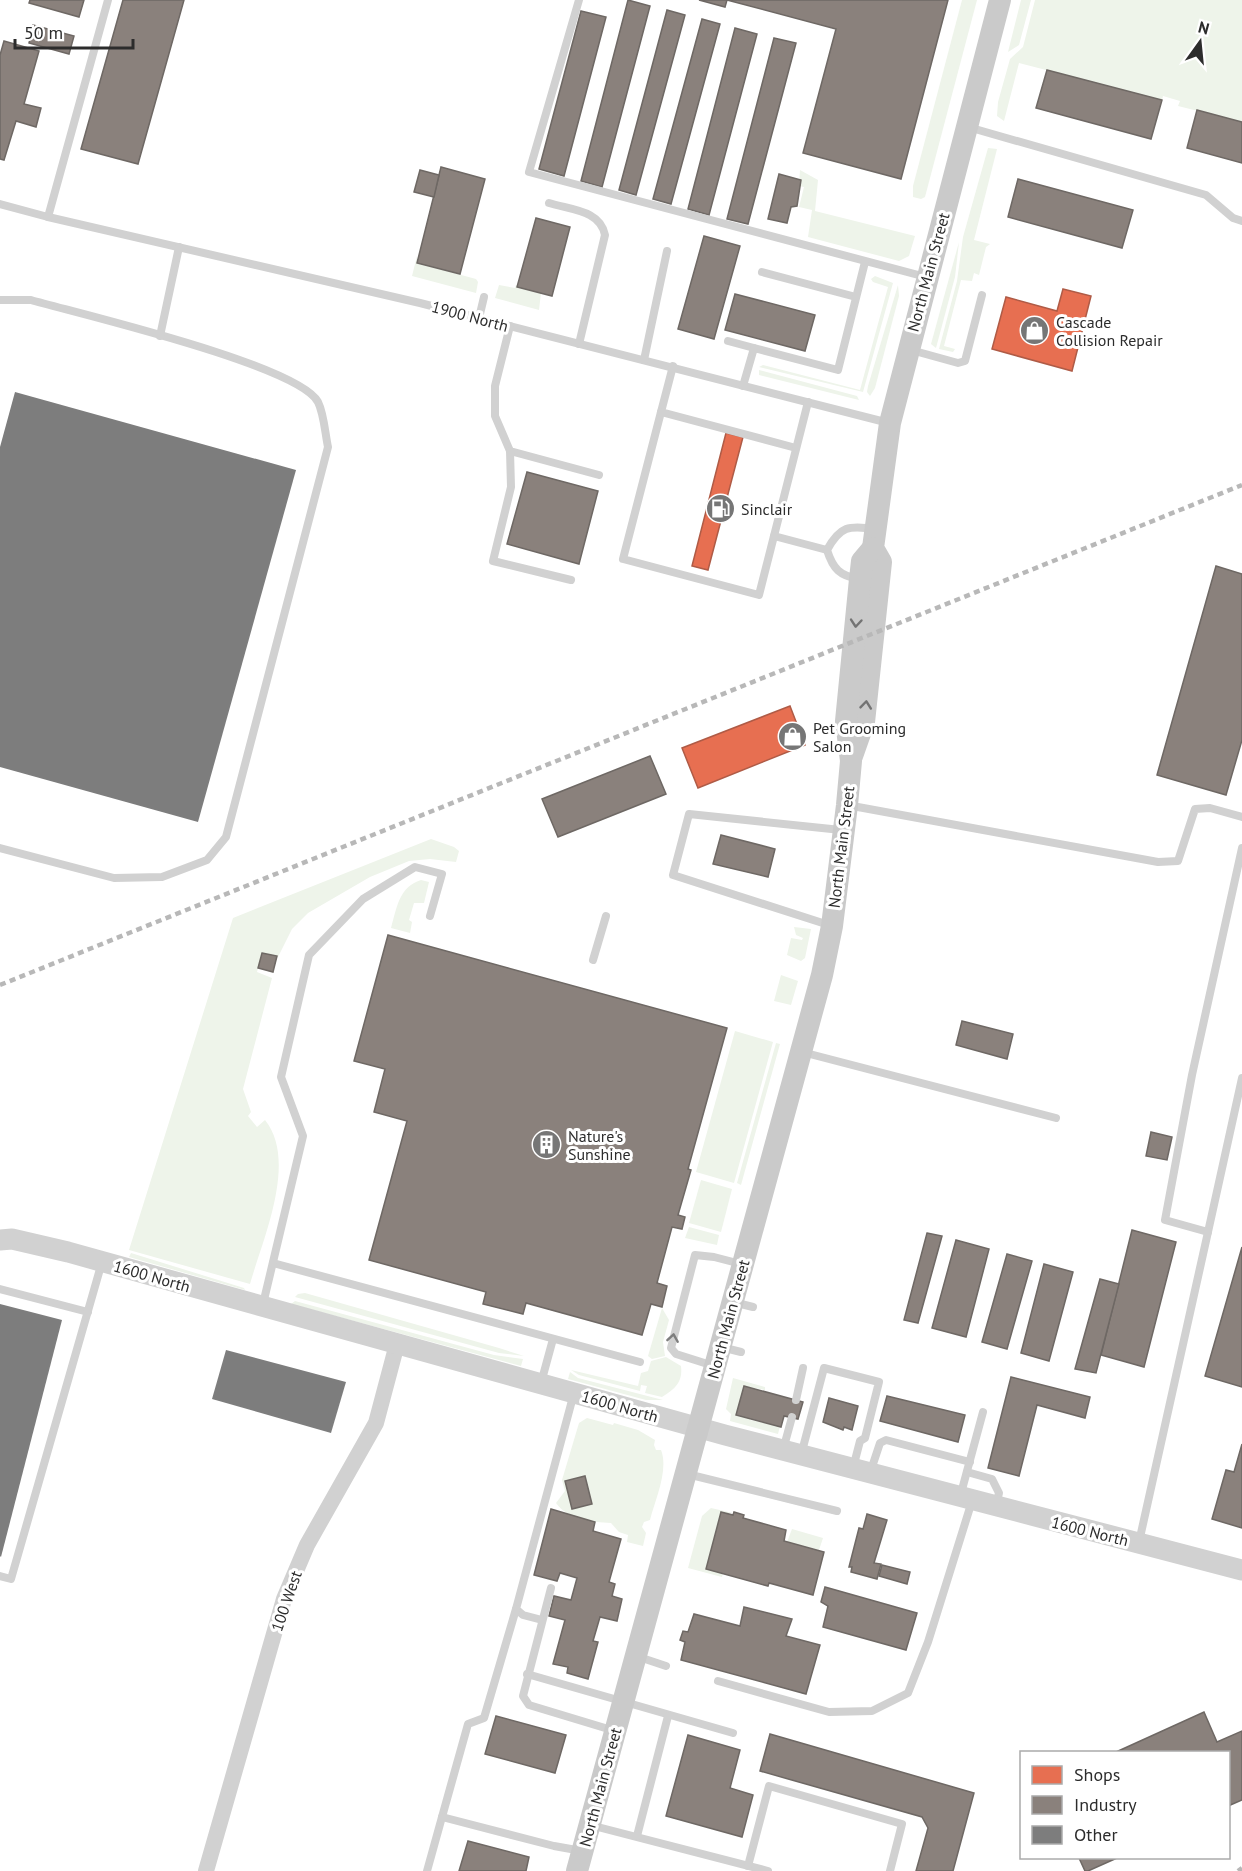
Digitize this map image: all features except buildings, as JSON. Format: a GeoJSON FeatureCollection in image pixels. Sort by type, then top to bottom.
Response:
{"type":"FeatureCollection","features":[{"type":"Feature","properties":{"kind":"main road","name":"North Main Street"},"geometry":{"type":"LineString","coordinates":[[580,1861],[698,1428],[743,1305],[743,1264],[802,1052],[832,926],[851,761],[846,721],[862,561],[874,538],[890,423],[1000,0]]}},
{"type":"Feature","properties":{"kind":"main road","name":"North Main Street"},"geometry":{"type":"LineString","coordinates":[[851,761],[864,722],[881,562],[874,538]]}},
{"type":"Feature","properties":{"kind":"street","name":"1600 North"},"geometry":{"type":"LineString","coordinates":[[0,1240],[12,1239],[103,1261],[262,1308],[698,1428],[1242,1570]]}},
{"type":"Feature","properties":{"kind":"street","name":"100 West"},"geometry":{"type":"LineString","coordinates":[[206,1871],[284,1599],[307,1545],[376,1422],[397,1344]]}},
{"type":"Feature","properties":{"kind":"lane"},"geometry":{"type":"LineString","coordinates":[[48,217],[108,0]]}},
{"type":"Feature","properties":{"kind":"lane"},"geometry":{"type":"LineString","coordinates":[[579,0],[529,172],[926,278]]}},
{"type":"Feature","properties":{"kind":"lane"},"geometry":{"type":"LineString","coordinates":[[967,127],[1206,195],[1233,218],[1242,221]]}},
{"type":"Feature","properties":{"kind":"lane","name":"1900 North"},"geometry":{"type":"LineString","coordinates":[[0,204],[479,318],[890,423]]}},
{"type":"Feature","properties":{"kind":"lane"},"geometry":{"type":"LineString","coordinates":[[549,204],[597,217],[603,225],[605,235],[579,344]]}},
{"type":"Feature","properties":{"kind":"lane"},"geometry":{"type":"LineString","coordinates":[[160,336],[179,247]]}},
{"type":"Feature","properties":{"kind":"lane"},"geometry":{"type":"LineString","coordinates":[[644,360],[668,251]]}},
{"type":"Feature","properties":{"kind":"lane"},"geometry":{"type":"LineString","coordinates":[[728,341],[837,370],[865,262]]}},
{"type":"Feature","properties":{"kind":"lane"},"geometry":{"type":"LineString","coordinates":[[762,272],[856,297]]}},
{"type":"Feature","properties":{"kind":"lane"},"geometry":{"type":"LineString","coordinates":[[908,349],[958,363],[965,361],[982,295]]}},
{"type":"Feature","properties":{"kind":"lane"},"geometry":{"type":"LineString","coordinates":[[479,318],[484,297]]}},
{"type":"Feature","properties":{"kind":"lane"},"geometry":{"type":"LineString","coordinates":[[0,300],[31,300],[231,356],[288,378],[318,401],[328,447],[226,837],[207,860],[162,877],[114,878],[0,848]]}},
{"type":"Feature","properties":{"kind":"lane"},"geometry":{"type":"LineString","coordinates":[[510,326],[495,386],[495,416],[510,451],[511,487],[494,561],[571,580]]}},
{"type":"Feature","properties":{"kind":"lane"},"geometry":{"type":"LineString","coordinates":[[743,386],[754,348]]}},
{"type":"Feature","properties":{"kind":"lane"},"geometry":{"type":"LineString","coordinates":[[673,366],[623,559],[759,595],[808,402]]}},
{"type":"Feature","properties":{"kind":"lane"},"geometry":{"type":"LineString","coordinates":[[661,412],[796,447]]}},
{"type":"Feature","properties":{"kind":"lane"},"geometry":{"type":"LineString","coordinates":[[510,451],[599,475]]}},
{"type":"Feature","properties":{"kind":"lane"},"geometry":{"type":"LineString","coordinates":[[860,579],[844,577],[832,565],[827,550],[835,536],[852,525],[874,538]]}},
{"type":"Feature","properties":{"kind":"lane"},"geometry":{"type":"LineString","coordinates":[[774,536],[827,550]]}},
{"type":"Feature","properties":{"kind":"lane"},"geometry":{"type":"LineString","coordinates":[[847,805],[1158,862],[1178,861],[1195,809],[1210,808],[1242,817]]}},
{"type":"Feature","properties":{"kind":"lane"},"geometry":{"type":"LineString","coordinates":[[832,926],[673,875],[689,814],[842,830]]}},
{"type":"Feature","properties":{"kind":"lane"},"geometry":{"type":"LineString","coordinates":[[1208,1232],[1165,1220],[1192,1075],[1242,849]]}},
{"type":"Feature","properties":{"kind":"lane"},"geometry":{"type":"LineString","coordinates":[[262,1308],[303,1136],[281,1077],[309,955],[363,899],[415,867],[442,874],[430,916]]}},
{"type":"Feature","properties":{"kind":"lane"},"geometry":{"type":"LineString","coordinates":[[593,960],[606,916]]}},
{"type":"Feature","properties":{"kind":"lane"},"geometry":{"type":"LineString","coordinates":[[802,1052],[1056,1118]]}},
{"type":"Feature","properties":{"kind":"lane"},"geometry":{"type":"LineString","coordinates":[[1139,1543],[1242,1078]]}},
{"type":"Feature","properties":{"kind":"lane"},"geometry":{"type":"LineString","coordinates":[[726,1355],[676,1354],[671,1348],[695,1255],[743,1264]]}},
{"type":"Feature","properties":{"kind":"lane"},"geometry":{"type":"LineString","coordinates":[[0,1576],[11,1579],[103,1261]]}},
{"type":"Feature","properties":{"kind":"lane"},"geometry":{"type":"LineString","coordinates":[[273,1263],[640,1362]]}},
{"type":"Feature","properties":{"kind":"lane"},"geometry":{"type":"LineString","coordinates":[[0,1288],[88,1312]]}},
{"type":"Feature","properties":{"kind":"lane"},"geometry":{"type":"LineString","coordinates":[[541,1383],[553,1339]]}},
{"type":"Feature","properties":{"kind":"lane"},"geometry":{"type":"LineString","coordinates":[[796,1400],[803,1368]]}},
{"type":"Feature","properties":{"kind":"lane"},"geometry":{"type":"LineString","coordinates":[[792,1453],[824,1368],[879,1382],[865,1437],[860,1441],[861,1471]]}},
{"type":"Feature","properties":{"kind":"lane"},"geometry":{"type":"LineString","coordinates":[[427,1871],[468,1724],[484,1718],[574,1393]]}},
{"type":"Feature","properties":{"kind":"lane"},"geometry":{"type":"LineString","coordinates":[[718,1680],[829,1712],[872,1711],[908,1693],[928,1642],[966,1499],[967,1472],[983,1412]]}},
{"type":"Feature","properties":{"kind":"lane"},"geometry":{"type":"LineString","coordinates":[[792,1418],[792,1453]]}},
{"type":"Feature","properties":{"kind":"lane"},"geometry":{"type":"LineString","coordinates":[[861,1471],[880,1443],[886,1440],[970,1462]]}},
{"type":"Feature","properties":{"kind":"lane"},"geometry":{"type":"LineString","coordinates":[[967,1472],[992,1479],[997,1484],[999,1493],[996,1507]]}},
{"type":"Feature","properties":{"kind":"lane"},"geometry":{"type":"LineString","coordinates":[[686,1474],[837,1511]]}},
{"type":"Feature","properties":{"kind":"lane"},"geometry":{"type":"LineString","coordinates":[[550,1588],[523,1696],[529,1705],[615,1731]]}},
{"type":"Feature","properties":{"kind":"lane"},"geometry":{"type":"LineString","coordinates":[[516,1609],[524,1615],[542,1620]]}},
{"type":"Feature","properties":{"kind":"lane"},"geometry":{"type":"LineString","coordinates":[[636,1656],[666,1666]]}},
{"type":"Feature","properties":{"kind":"lane"},"geometry":{"type":"LineString","coordinates":[[527,1674],[733,1733]]}},
{"type":"Feature","properties":{"kind":"lane"},"geometry":{"type":"LineString","coordinates":[[637,1836],[668,1716]]}},
{"type":"Feature","properties":{"kind":"lane"},"geometry":{"type":"LineString","coordinates":[[748,1866],[769,1786],[902,1824],[890,1871]]}},
{"type":"Feature","properties":{"kind":"lane"},"geometry":{"type":"LineString","coordinates":[[442,1817],[554,1846],[580,1861]]}},
{"type":"Feature","properties":{"kind":"lane"},"geometry":{"type":"LineString","coordinates":[[590,1825],[768,1871]]}},
{"type":"Feature","properties":{"kind":"shaded area"},"geometry":{"type":"Polygon","coordinates":[[[962,0],[977,0],[925,197],[921,199],[913,197],[913,186],[962,0]]]}},
{"type":"Feature","properties":{"kind":"shaded area"},"geometry":{"type":"Polygon","coordinates":[[[1021,0],[1031,0],[1019,45],[1008,52],[1021,0]]]}},
{"type":"Feature","properties":{"kind":"shaded area"},"geometry":{"type":"Polygon","coordinates":[[[1035,0],[1242,0],[1242,122],[1178,106],[1180,101],[1163,96],[1162,100],[1019,63],[1004,121],[997,116],[998,102],[1010,59],[1023,47],[1035,0]]]}},
{"type":"Feature","properties":{"kind":"shaded area"},"geometry":{"type":"Polygon","coordinates":[[[988,148],[997,149],[974,240],[990,244],[986,247],[979,275],[974,273],[972,281],[961,280],[944,346],[955,349],[953,352],[939,349],[957,281],[963,237],[988,148]]]}},
{"type":"Feature","properties":{"kind":"shaded area"},"geometry":{"type":"Polygon","coordinates":[[[800,170],[818,180],[815,211],[915,236],[909,256],[899,261],[808,237],[812,210],[799,207],[804,187],[799,186],[800,170]]]}},
{"type":"Feature","properties":{"kind":"shaded area"},"geometry":{"type":"Polygon","coordinates":[[[959,242],[955,277],[936,348],[931,344],[959,242]]]}},
{"type":"Feature","properties":{"kind":"shaded area"},"geometry":{"type":"Polygon","coordinates":[[[417,256],[417,263],[476,279],[478,282],[476,293],[412,276],[417,256]]]}},
{"type":"Feature","properties":{"kind":"shaded area"},"geometry":{"type":"Polygon","coordinates":[[[875,276],[893,283],[863,392],[759,367],[763,365],[860,390],[888,287],[873,282],[871,279],[875,276]]]}},
{"type":"Feature","properties":{"kind":"shaded area"},"geometry":{"type":"Polygon","coordinates":[[[499,285],[515,288],[516,285],[541,293],[539,310],[495,298],[499,285]]]}},
{"type":"Feature","properties":{"kind":"shaded area"},"geometry":{"type":"Polygon","coordinates":[[[898,285],[899,296],[875,388],[870,396],[867,392],[868,386],[898,285]]]}},
{"type":"Feature","properties":{"kind":"shaded area"},"geometry":{"type":"Polygon","coordinates":[[[759,370],[857,396],[859,400],[759,375],[759,370]]]}},
{"type":"Feature","properties":{"kind":"shaded area"},"geometry":{"type":"Polygon","coordinates":[[[431,839],[459,851],[456,862],[430,859],[409,861],[370,877],[308,913],[292,929],[278,957],[262,953],[257,972],[272,978],[243,1089],[251,1112],[248,1116],[257,1127],[265,1120],[274,1137],[278,1156],[278,1178],[269,1223],[250,1284],[129,1250],[233,918],[431,839]]]}},
{"type":"Feature","properties":{"kind":"shaded area"},"geometry":{"type":"Polygon","coordinates":[[[421,880],[429,882],[424,903],[414,903],[409,920],[412,922],[410,933],[391,928],[403,893],[421,880]]]}},
{"type":"Feature","properties":{"kind":"shaded area"},"geometry":{"type":"Polygon","coordinates":[[[794,927],[811,929],[805,958],[801,961],[787,955],[791,938],[802,940],[803,938],[796,935],[794,927]]]}},
{"type":"Feature","properties":{"kind":"shaded area"},"geometry":{"type":"Polygon","coordinates":[[[781,975],[798,981],[791,1005],[774,1001],[781,975]]]}},
{"type":"Feature","properties":{"kind":"shaded area"},"geometry":{"type":"Polygon","coordinates":[[[735,1031],[773,1042],[734,1183],[696,1172],[735,1031]]]}},
{"type":"Feature","properties":{"kind":"shaded area"},"geometry":{"type":"Polygon","coordinates":[[[776,1043],[780,1044],[741,1185],[737,1183],[776,1043]]]}},
{"type":"Feature","properties":{"kind":"shaded area"},"geometry":{"type":"Polygon","coordinates":[[[701,1180],[732,1189],[721,1232],[689,1223],[701,1180]]]}},
{"type":"Feature","properties":{"kind":"shaded area"},"geometry":{"type":"Polygon","coordinates":[[[689,1227],[719,1235],[717,1245],[685,1238],[689,1227]]]}},
{"type":"Feature","properties":{"kind":"shaded area"},"geometry":{"type":"Polygon","coordinates":[[[131,1253],[244,1288],[245,1290],[129,1257],[131,1253]]]}},
{"type":"Feature","properties":{"kind":"shaded area"},"geometry":{"type":"Polygon","coordinates":[[[305,1293],[524,1356],[499,1353],[295,1297],[305,1293]]]}},
{"type":"Feature","properties":{"kind":"shaded area"},"geometry":{"type":"Polygon","coordinates":[[[295,1301],[494,1355],[523,1359],[521,1366],[291,1304],[295,1301]]]}},
{"type":"Feature","properties":{"kind":"shaded area"},"geometry":{"type":"Polygon","coordinates":[[[662,1308],[669,1320],[663,1342],[665,1356],[652,1359],[648,1356],[662,1308]]]}},
{"type":"Feature","properties":{"kind":"shaded area"},"geometry":{"type":"Polygon","coordinates":[[[666,1357],[681,1366],[681,1376],[671,1391],[662,1397],[645,1393],[647,1386],[641,1385],[640,1391],[579,1375],[571,1370],[638,1386],[641,1373],[648,1371],[651,1361],[666,1357]]]}},
{"type":"Feature","properties":{"kind":"shaded area"},"geometry":{"type":"Polygon","coordinates":[[[570,1372],[578,1378],[663,1400],[646,1400],[568,1379],[570,1372]]]}},
{"type":"Feature","properties":{"kind":"shaded area"},"geometry":{"type":"Polygon","coordinates":[[[733,1378],[765,1387],[765,1390],[744,1386],[750,1420],[780,1426],[778,1434],[730,1421],[731,1414],[726,1409],[733,1378]]]}},
{"type":"Feature","properties":{"kind":"shaded area"},"geometry":{"type":"Polygon","coordinates":[[[587,1418],[638,1430],[655,1440],[656,1450],[661,1450],[662,1476],[650,1520],[644,1522],[642,1527],[646,1533],[643,1546],[627,1542],[628,1535],[619,1532],[611,1523],[573,1516],[556,1503],[565,1491],[562,1480],[579,1423],[587,1418]]]}},
{"type":"Feature","properties":{"kind":"shaded area"},"geometry":{"type":"Polygon","coordinates":[[[711,1508],[733,1513],[721,1513],[706,1569],[723,1573],[722,1577],[688,1568],[702,1516],[711,1508]]]}},
{"type":"Feature","properties":{"kind":"shaded area"},"geometry":{"type":"Polygon","coordinates":[[[792,1529],[823,1538],[819,1550],[787,1542],[792,1529]]]}},
{"type":"Feature","properties":{"kind":"railway"},"geometry":{"type":"LineString","coordinates":[[0,985],[1242,485]]}},
{"type":"Feature","properties":{"kind":"railway"},"geometry":{"type":"LineString","coordinates":[[1238,1871],[1242,1868]]}},
{"type":"Feature","properties":{"kind":"place","name":"Cascade Collision Repair"},"geometry":{"type":"Point","coordinates":[1035,331]}},
{"type":"Feature","properties":{"kind":"place","name":"Sinclair"},"geometry":{"type":"Point","coordinates":[720,509]}},
{"type":"Feature","properties":{"kind":"place","name":"Pet Grooming Salon"},"geometry":{"type":"Point","coordinates":[792,737]}},
{"type":"Feature","properties":{"kind":"place","name":"Nature's Sunshine"},"geometry":{"type":"Point","coordinates":[547,1145]}}]}
